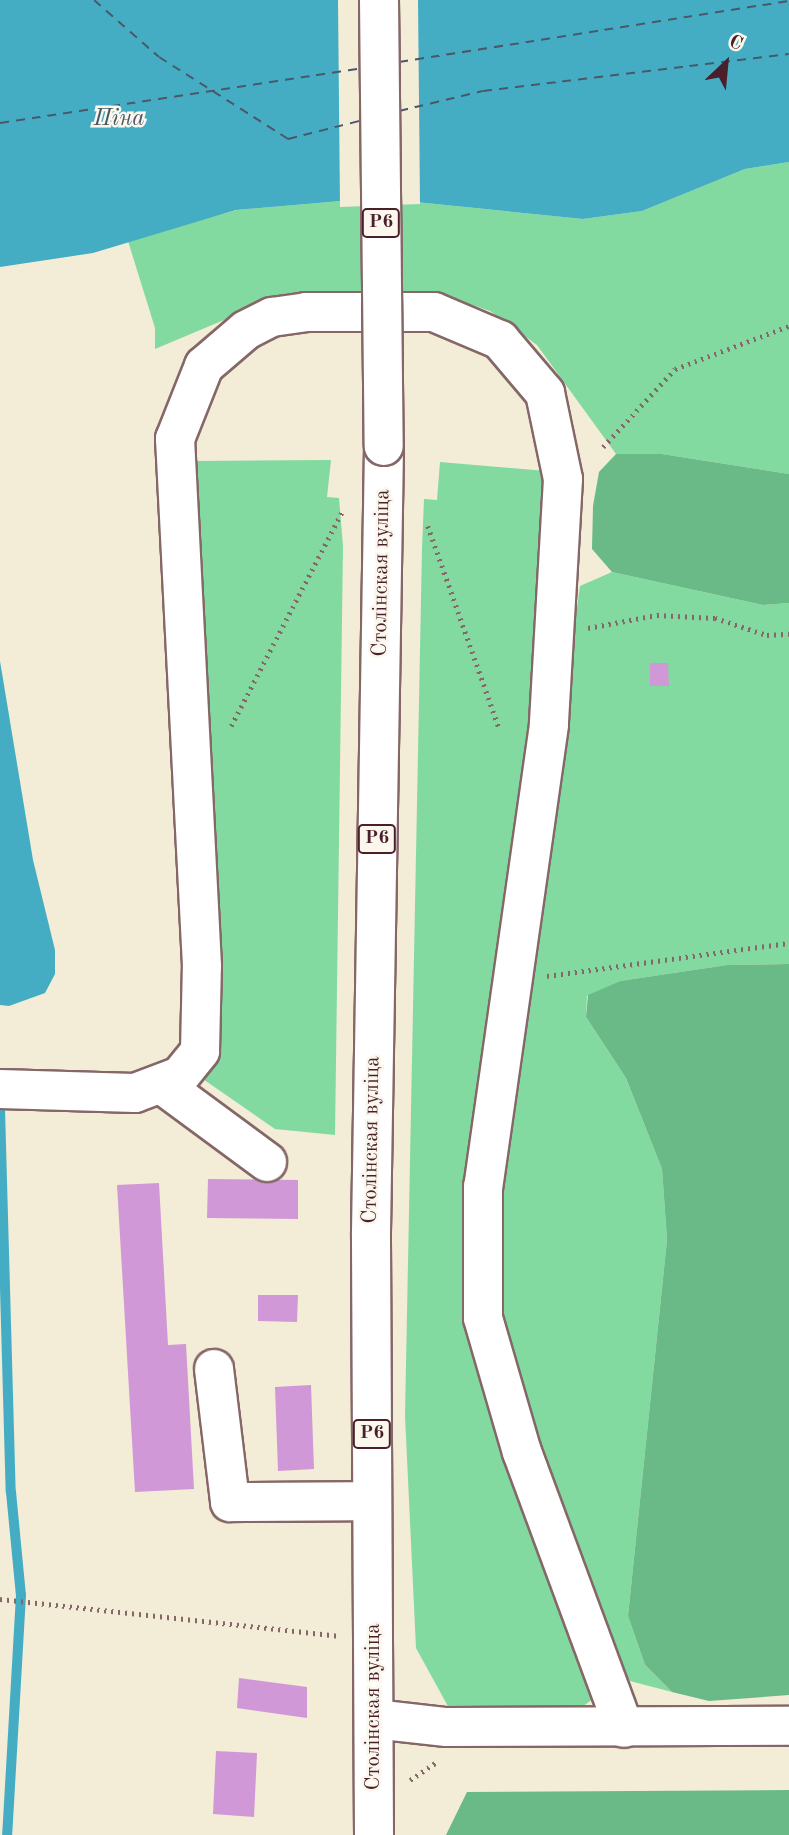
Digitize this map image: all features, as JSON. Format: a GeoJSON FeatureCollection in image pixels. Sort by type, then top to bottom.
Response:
{"type":"FeatureCollection","features":[{"type":"Feature","properties":{"kind":"main road","name":"Столінская вуліца"},"geometry":{"type":"LineString","coordinates":[[374,1835],[372,1501],[384,446],[379,0]]}},
{"type":"Feature","properties":{"kind":"main road"},"geometry":{"type":"LineString","coordinates":[[11,1091],[135,1093],[164,1086],[193,1064],[202,1027],[175,439],[204,366],[246,330],[272,317],[306,312],[434,312],[500,340],[545,393],[562,453],[556,635],[483,1186],[483,1318],[522,1452],[624,1728]]}},
{"type":"Feature","properties":{"kind":"main road"},"geometry":{"type":"LineString","coordinates":[[164,1086],[267,1161]]}},
{"type":"Feature","properties":{"kind":"main road"},"geometry":{"type":"LineString","coordinates":[[214,1368],[230,1502],[372,1501]]}},
{"type":"Feature","properties":{"kind":"main road"},"geometry":{"type":"LineString","coordinates":[[374,1719],[624,1728],[789,1726]]}},
{"type":"Feature","properties":{"kind":"path"},"geometry":{"type":"LineString","coordinates":[[603,447],[675,369],[789,326]]}},
{"type":"Feature","properties":{"kind":"path"},"geometry":{"type":"LineString","coordinates":[[231,726],[342,512]]}},
{"type":"Feature","properties":{"kind":"path"},"geometry":{"type":"LineString","coordinates":[[428,526],[500,730]]}},
{"type":"Feature","properties":{"kind":"path"},"geometry":{"type":"LineString","coordinates":[[556,635],[657,615],[715,618],[767,635],[789,634]]}},
{"type":"Feature","properties":{"kind":"path"},"geometry":{"type":"LineString","coordinates":[[511,980],[789,943]]}},
{"type":"Feature","properties":{"kind":"path"},"geometry":{"type":"LineString","coordinates":[[0,1599],[342,1636]]}},
{"type":"Feature","properties":{"kind":"green space"},"geometry":{"type":"Polygon","coordinates":[[[789,162],[789,474],[662,454],[616,454],[537,345],[490,311],[437,293],[288,293],[155,349],[155,328],[128,241],[237,210],[376,198],[583,219],[642,211],[745,169],[789,162]]]}},
{"type":"Feature","properties":{"kind":"green space"},"geometry":{"type":"Polygon","coordinates":[[[197,429],[195,461],[331,460],[327,497],[339,498],[343,546],[335,1135],[275,1129],[200,1077],[189,448],[197,429]]]}},
{"type":"Feature","properties":{"kind":"green space"},"geometry":{"type":"Polygon","coordinates":[[[616,454],[662,454],[789,474],[789,603],[763,605],[612,572],[592,549],[593,506],[599,472],[616,454]]]}},
{"type":"Feature","properties":{"kind":"green space"},"geometry":{"type":"Polygon","coordinates":[[[440,462],[546,471],[535,707],[464,1255],[466,1315],[593,1699],[579,1709],[450,1710],[416,1648],[405,1416],[422,548],[424,499],[437,500],[440,462]]]}},
{"type":"Feature","properties":{"kind":"green space"},"geometry":{"type":"Polygon","coordinates":[[[612,572],[763,605],[789,603],[789,964],[727,965],[620,981],[587,996],[586,1017],[626,1078],[662,1169],[667,1240],[628,1616],[645,1665],[672,1692],[630,1681],[615,1657],[505,1346],[496,1298],[496,1218],[514,1058],[580,586],[612,572]]]}},
{"type":"Feature","properties":{"kind":"green space"},"geometry":{"type":"Polygon","coordinates":[[[789,964],[789,1695],[709,1701],[672,1692],[645,1665],[628,1616],[667,1240],[662,1169],[626,1078],[586,1017],[588,995],[620,981],[727,965],[789,964]]]}},
{"type":"Feature","properties":{"kind":"green space"},"geometry":{"type":"Polygon","coordinates":[[[789,1790],[789,1835],[446,1835],[467,1792],[789,1790]]]}},
{"type":"Feature","properties":{"kind":"water","name":"Піна"},"geometry":{"type":"Polygon","coordinates":[[[0,0],[789,0],[789,162],[745,169],[642,211],[583,219],[376,198],[236,210],[93,253],[0,267],[0,0]]]}},
{"type":"Feature","properties":{"kind":"water"},"geometry":{"type":"Polygon","coordinates":[[[0,661],[33,860],[55,950],[55,974],[45,993],[9,1006],[0,1005],[0,661]]]}},
{"type":"Feature","properties":{"kind":"pier"},"geometry":{"type":"Polygon","coordinates":[[[338,0],[418,0],[420,204],[340,207],[338,0]]]}},
{"type":"Feature","properties":{"kind":"building"},"geometry":{"type":"Polygon","coordinates":[[[650,663],[668,663],[669,686],[650,686],[650,663]]]}},
{"type":"Feature","properties":{"kind":"building"},"geometry":{"type":"Polygon","coordinates":[[[208,1179],[298,1180],[298,1219],[207,1218],[208,1179]]]}},
{"type":"Feature","properties":{"kind":"building"},"geometry":{"type":"Polygon","coordinates":[[[159,1183],[168,1345],[186,1344],[194,1489],[135,1492],[117,1185],[159,1183]]]}},
{"type":"Feature","properties":{"kind":"building"},"geometry":{"type":"Polygon","coordinates":[[[258,1295],[298,1295],[297,1322],[258,1321],[258,1295]]]}},
{"type":"Feature","properties":{"kind":"building"},"geometry":{"type":"Polygon","coordinates":[[[311,1385],[314,1469],[278,1471],[275,1387],[311,1385]]]}},
{"type":"Feature","properties":{"kind":"building"},"geometry":{"type":"Polygon","coordinates":[[[239,1678],[307,1687],[307,1718],[237,1708],[239,1678]]]}},
{"type":"Feature","properties":{"kind":"building"},"geometry":{"type":"Polygon","coordinates":[[[216,1751],[257,1753],[254,1817],[213,1814],[216,1751]]]}},
{"type":"Feature","properties":{"kind":"waterway"},"geometry":{"type":"LineString","coordinates":[[0,1109],[11,1492],[21,1595],[7,1835]]}},
{"type":"Feature","properties":{"kind":"ferry route"},"geometry":{"type":"LineString","coordinates":[[94,0],[159,57],[288,139],[363,120]]}},
{"type":"Feature","properties":{"kind":"ferry route"},"geometry":{"type":"LineString","coordinates":[[399,62],[789,1]]}},
{"type":"Feature","properties":{"kind":"ferry route"},"geometry":{"type":"LineString","coordinates":[[399,111],[483,91],[789,54]]}},
{"type":"Feature","properties":{"kind":"ferry route"},"geometry":{"type":"LineString","coordinates":[[0,123],[362,68]]}}]}
